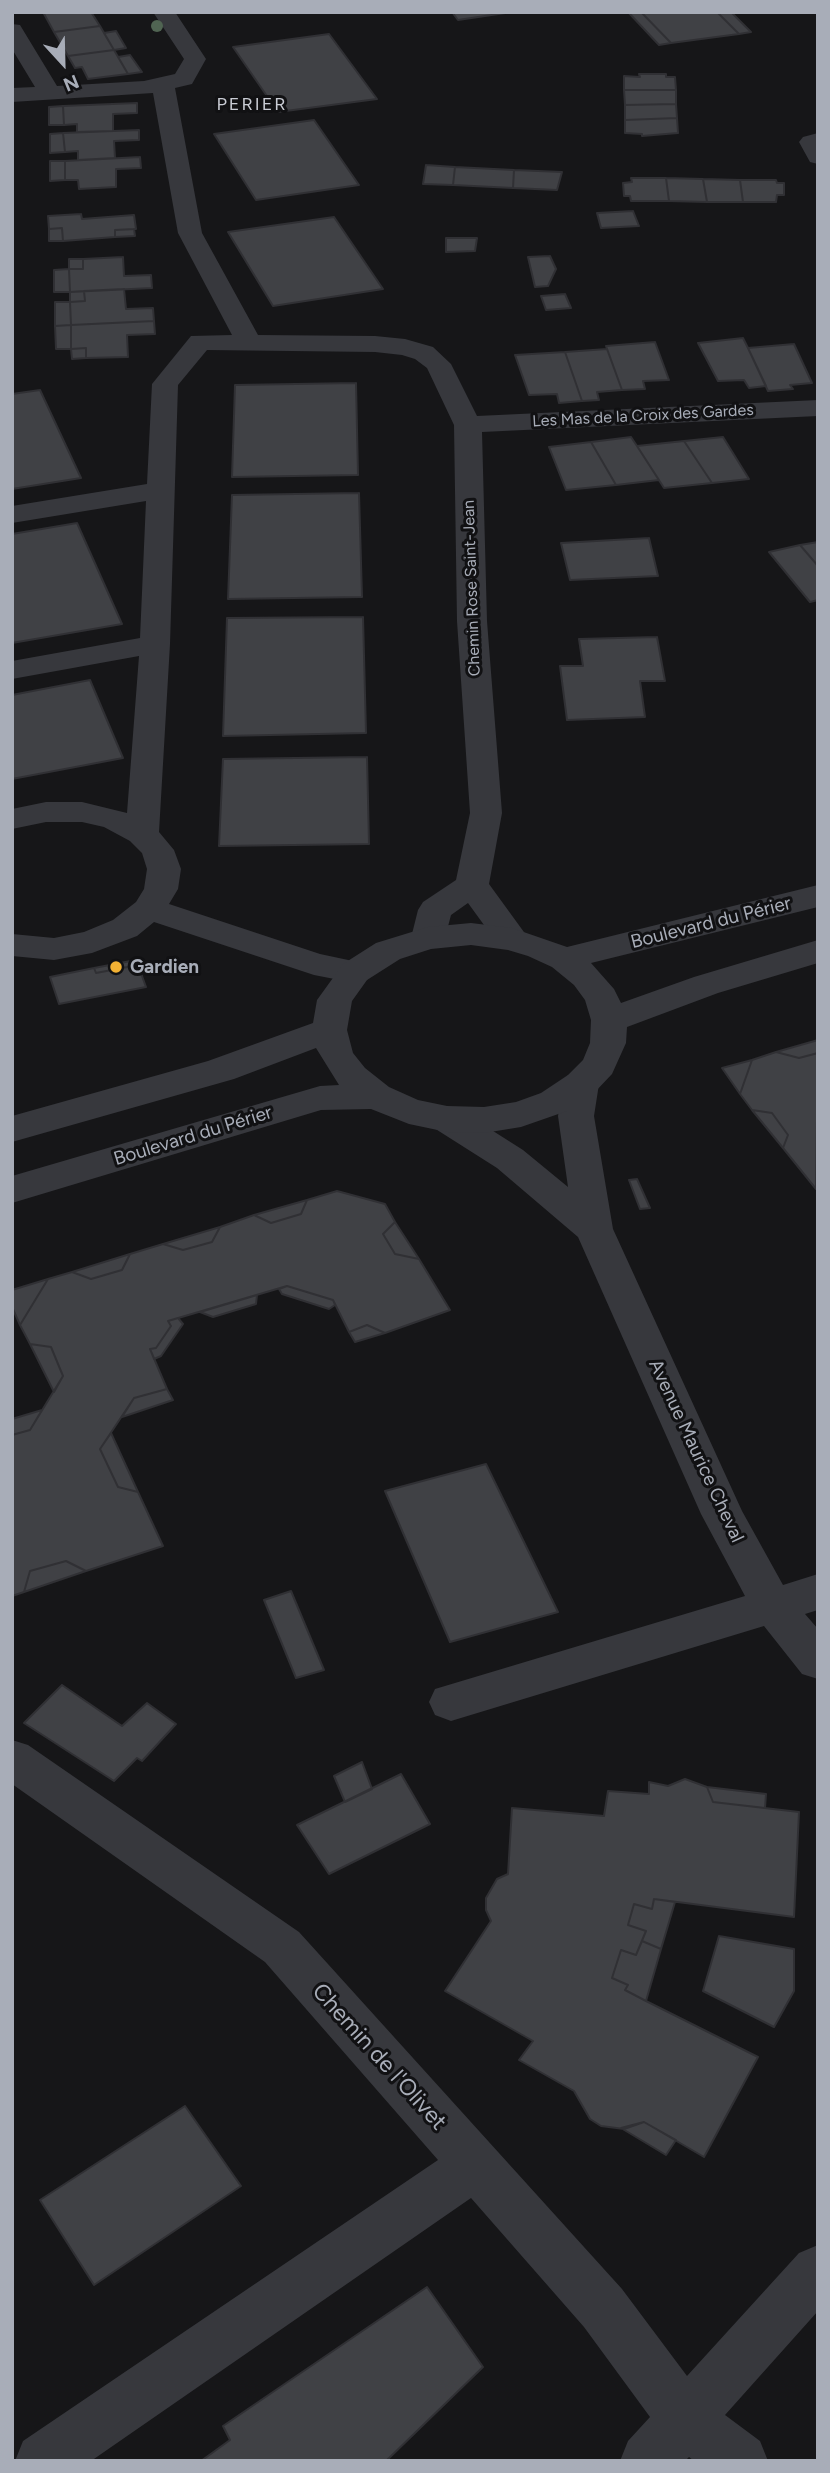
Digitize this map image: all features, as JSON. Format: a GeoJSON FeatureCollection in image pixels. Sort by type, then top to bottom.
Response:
{"type":"FeatureCollection","features":[{"type":"Feature","properties":{"kind":"street"},"geometry":{"type":"LineString","coordinates":[[12,95],[144,88],[184,79],[195,59],[164,12]]}},
{"type":"Feature","properties":{"kind":"street"},"geometry":{"type":"LineString","coordinates":[[12,30],[50,93]]}},
{"type":"Feature","properties":{"kind":"street"},"geometry":{"type":"LineString","coordinates":[[163,84],[190,233],[250,343]]}},
{"type":"Feature","properties":{"kind":"street"},"geometry":{"type":"LineString","coordinates":[[818,140],[811,142],[818,157]]}},
{"type":"Feature","properties":{"kind":"street","name":"Chemin Rose Saint-Jean"},"geometry":{"type":"LineString","coordinates":[[161,490],[165,384],[200,342],[375,344],[405,347],[425,353],[438,364],[468,425],[472,621],[486,813],[472,885]]}},
{"type":"Feature","properties":{"kind":"street","name":"Les Mas de la Croix des Gardes"},"geometry":{"type":"LineString","coordinates":[[468,425],[818,408]]}},
{"type":"Feature","properties":{"kind":"street"},"geometry":{"type":"LineString","coordinates":[[12,515],[161,490],[155,644],[142,834]]}},
{"type":"Feature","properties":{"kind":"street"},"geometry":{"type":"LineString","coordinates":[[12,670],[155,644]]}},
{"type":"Feature","properties":{"kind":"street"},"geometry":{"type":"LineString","coordinates":[[12,819],[46,812],[82,812],[115,820],[142,834],[157,850],[164,869],[161,889],[149,909],[125,928],[92,942],[54,948],[12,945]]}},
{"type":"Feature","properties":{"kind":"street"},"geometry":{"type":"LineString","coordinates":[[428,938],[435,910],[472,885],[512,939]]}},
{"type":"Feature","properties":{"kind":"street","name":"Boulevard du Périer"},"geometry":{"type":"LineString","coordinates":[[564,959],[818,896]]}},
{"type":"Feature","properties":{"kind":"street"},"geometry":{"type":"LineString","coordinates":[[149,909],[314,964],[355,972]]}},
{"type":"Feature","properties":{"kind":"street"},"geometry":{"type":"LineString","coordinates":[[471,934],[512,939],[540,947],[564,959],[586,977],[602,997],[609,1020],[608,1043],[599,1065],[581,1084],[554,1102],[521,1114],[484,1120],[447,1119],[409,1111],[376,1096],[352,1077],[336,1055],[329,1030],[335,1000],[355,972],[388,951],[428,938],[471,934]]}},
{"type":"Feature","properties":{"kind":"street"},"geometry":{"type":"LineString","coordinates":[[609,1020],[706,985],[818,951]]}},
{"type":"Feature","properties":{"kind":"street"},"geometry":{"type":"LineString","coordinates":[[12,1129],[221,1070],[329,1030]]}},
{"type":"Feature","properties":{"kind":"street","name":"Avenue Maurice Cheval"},"geometry":{"type":"LineString","coordinates":[[581,1084],[576,1116],[594,1228],[722,1514],[772,1605],[818,1661]]}},
{"type":"Feature","properties":{"kind":"street","name":"Boulevard du Périer"},"geometry":{"type":"LineString","coordinates":[[12,1190],[320,1098],[376,1096]]}},
{"type":"Feature","properties":{"kind":"street","name":"Avenue Maurice Cheval"},"geometry":{"type":"LineString","coordinates":[[447,1119],[510,1159],[594,1228]]}},
{"type":"Feature","properties":{"kind":"street"},"geometry":{"type":"LineString","coordinates":[[451,1702],[818,1592]]}},
{"type":"Feature","properties":{"kind":"street","name":"Chemin de l'Olivet"},"geometry":{"type":"LineString","coordinates":[[12,1759],[282,1947],[603,2308],[686,2420],[740,2461]]}},
{"type":"Feature","properties":{"kind":"street"},"geometry":{"type":"LineString","coordinates":[[43,2461],[475,2165]]}},
{"type":"Feature","properties":{"kind":"street"},"geometry":{"type":"LineString","coordinates":[[648,2461],[818,2271]]}},
{"type":"Feature","properties":{"kind":"building"},"geometry":{"type":"Polygon","coordinates":[[[43,12],[91,12],[100,26],[54,32],[43,12]]]}},
{"type":"Feature","properties":{"kind":"building"},"geometry":{"type":"Polygon","coordinates":[[[452,12],[512,12],[458,20],[452,12]]]}},
{"type":"Feature","properties":{"kind":"building"},"geometry":{"type":"Polygon","coordinates":[[[628,12],[641,12],[671,43],[659,45],[628,12]]]}},
{"type":"Feature","properties":{"kind":"building"},"geometry":{"type":"Polygon","coordinates":[[[641,12],[717,12],[739,34],[671,43],[641,12]]]}},
{"type":"Feature","properties":{"kind":"building"},"geometry":{"type":"Polygon","coordinates":[[[717,12],[731,12],[751,32],[739,34],[717,12]]]}},
{"type":"Feature","properties":{"kind":"building"},"geometry":{"type":"Polygon","coordinates":[[[100,26],[114,50],[68,56],[54,32],[100,26]]]}},
{"type":"Feature","properties":{"kind":"building"},"geometry":{"type":"Polygon","coordinates":[[[116,31],[126,48],[114,50],[104,33],[116,31]]]}},
{"type":"Feature","properties":{"kind":"building"},"geometry":{"type":"Polygon","coordinates":[[[329,34],[377,99],[278,112],[233,47],[329,34]]]}},
{"type":"Feature","properties":{"kind":"building"},"geometry":{"type":"Polygon","coordinates":[[[114,50],[128,74],[88,79],[82,67],[75,68],[68,56],[114,50]]]}},
{"type":"Feature","properties":{"kind":"building"},"geometry":{"type":"Polygon","coordinates":[[[130,55],[142,72],[128,74],[118,57],[130,55]]]}},
{"type":"Feature","properties":{"kind":"building"},"geometry":{"type":"Polygon","coordinates":[[[639,74],[666,74],[666,77],[675,77],[676,90],[624,90],[624,76],[640,77],[639,74]]]}},
{"type":"Feature","properties":{"kind":"building"},"geometry":{"type":"Polygon","coordinates":[[[624,90],[676,90],[676,104],[625,105],[624,90]]]}},
{"type":"Feature","properties":{"kind":"building"},"geometry":{"type":"Polygon","coordinates":[[[137,103],[137,113],[113,114],[113,131],[77,132],[77,124],[64,125],[63,106],[137,103]]]}},
{"type":"Feature","properties":{"kind":"building"},"geometry":{"type":"Polygon","coordinates":[[[676,104],[677,118],[625,120],[625,105],[676,104]]]}},
{"type":"Feature","properties":{"kind":"building"},"geometry":{"type":"Polygon","coordinates":[[[63,106],[64,125],[49,125],[49,107],[63,106]]]}},
{"type":"Feature","properties":{"kind":"building"},"geometry":{"type":"Polygon","coordinates":[[[677,118],[678,133],[642,136],[625,133],[625,120],[677,118]]]}},
{"type":"Feature","properties":{"kind":"building"},"geometry":{"type":"Polygon","coordinates":[[[314,120],[359,185],[256,200],[214,134],[314,120]]]}},
{"type":"Feature","properties":{"kind":"building"},"geometry":{"type":"Polygon","coordinates":[[[139,130],[139,140],[114,141],[115,158],[78,160],[78,151],[65,152],[63,133],[139,130]]]}},
{"type":"Feature","properties":{"kind":"building"},"geometry":{"type":"Polygon","coordinates":[[[63,133],[65,152],[50,153],[50,134],[63,133]]]}},
{"type":"Feature","properties":{"kind":"building"},"geometry":{"type":"Polygon","coordinates":[[[140,157],[141,168],[116,169],[116,187],[79,189],[78,180],[65,180],[65,161],[140,157]]]}},
{"type":"Feature","properties":{"kind":"building"},"geometry":{"type":"Polygon","coordinates":[[[50,161],[65,161],[65,180],[50,181],[50,161]]]}},
{"type":"Feature","properties":{"kind":"building"},"geometry":{"type":"Polygon","coordinates":[[[426,165],[455,167],[453,185],[423,184],[426,165]]]}},
{"type":"Feature","properties":{"kind":"building"},"geometry":{"type":"Polygon","coordinates":[[[455,167],[514,170],[513,188],[453,185],[455,167]]]}},
{"type":"Feature","properties":{"kind":"building"},"geometry":{"type":"Polygon","coordinates":[[[514,170],[562,172],[557,190],[513,188],[514,170]]]}},
{"type":"Feature","properties":{"kind":"building"},"geometry":{"type":"Polygon","coordinates":[[[631,178],[666,178],[669,201],[631,201],[630,196],[624,196],[623,183],[632,182],[631,178]]]}},
{"type":"Feature","properties":{"kind":"building"},"geometry":{"type":"Polygon","coordinates":[[[666,178],[703,179],[707,202],[669,201],[666,178]]]}},
{"type":"Feature","properties":{"kind":"building"},"geometry":{"type":"Polygon","coordinates":[[[703,179],[740,180],[743,202],[707,202],[703,179]]]}},
{"type":"Feature","properties":{"kind":"building"},"geometry":{"type":"Polygon","coordinates":[[[740,180],[776,180],[777,183],[784,183],[784,195],[777,195],[776,202],[743,202],[740,180]]]}},
{"type":"Feature","properties":{"kind":"building"},"geometry":{"type":"Polygon","coordinates":[[[633,211],[639,226],[601,228],[597,213],[633,211]]]}},
{"type":"Feature","properties":{"kind":"building"},"geometry":{"type":"Polygon","coordinates":[[[81,214],[82,219],[134,215],[136,229],[115,230],[115,237],[63,241],[62,228],[49,229],[48,216],[81,214]]]}},
{"type":"Feature","properties":{"kind":"building"},"geometry":{"type":"Polygon","coordinates":[[[334,217],[383,289],[273,306],[228,232],[334,217]]]}},
{"type":"Feature","properties":{"kind":"building"},"geometry":{"type":"Polygon","coordinates":[[[62,228],[63,241],[49,241],[49,229],[62,228]]]}},
{"type":"Feature","properties":{"kind":"building"},"geometry":{"type":"Polygon","coordinates":[[[134,229],[135,236],[115,237],[115,230],[134,229]]]}},
{"type":"Feature","properties":{"kind":"building"},"geometry":{"type":"Polygon","coordinates":[[[446,238],[477,238],[475,251],[446,252],[446,238]]]}},
{"type":"Feature","properties":{"kind":"building"},"geometry":{"type":"Polygon","coordinates":[[[550,256],[556,269],[548,286],[535,287],[528,257],[550,256]]]}},
{"type":"Feature","properties":{"kind":"building"},"geometry":{"type":"Polygon","coordinates":[[[123,257],[124,276],[151,275],[152,288],[70,292],[69,269],[83,269],[83,259],[123,257]]]}},
{"type":"Feature","properties":{"kind":"building"},"geometry":{"type":"Polygon","coordinates":[[[69,259],[83,259],[83,269],[69,269],[69,259]]]}},
{"type":"Feature","properties":{"kind":"building"},"geometry":{"type":"Polygon","coordinates":[[[69,269],[70,292],[54,292],[54,270],[69,269]]]}},
{"type":"Feature","properties":{"kind":"building"},"geometry":{"type":"Polygon","coordinates":[[[124,289],[126,309],[153,308],[154,321],[71,325],[70,302],[85,301],[84,291],[124,289]]]}},
{"type":"Feature","properties":{"kind":"building"},"geometry":{"type":"Polygon","coordinates":[[[84,291],[85,301],[70,302],[70,292],[84,291]]]}},
{"type":"Feature","properties":{"kind":"building"},"geometry":{"type":"Polygon","coordinates":[[[565,294],[571,308],[546,310],[541,296],[565,294]]]}},
{"type":"Feature","properties":{"kind":"building"},"geometry":{"type":"Polygon","coordinates":[[[55,302],[70,302],[71,325],[55,326],[55,302]]]}},
{"type":"Feature","properties":{"kind":"building"},"geometry":{"type":"Polygon","coordinates":[[[154,321],[155,334],[127,335],[128,357],[86,358],[86,348],[71,349],[71,325],[154,321]]]}},
{"type":"Feature","properties":{"kind":"building"},"geometry":{"type":"Polygon","coordinates":[[[71,325],[71,349],[56,349],[55,326],[71,325]]]}},
{"type":"Feature","properties":{"kind":"building"},"geometry":{"type":"Polygon","coordinates":[[[743,338],[766,386],[749,388],[744,380],[718,381],[698,343],[743,338]]]}},
{"type":"Feature","properties":{"kind":"building"},"geometry":{"type":"Polygon","coordinates":[[[655,342],[669,380],[643,381],[645,389],[622,390],[606,346],[655,342]]]}},
{"type":"Feature","properties":{"kind":"building"},"geometry":{"type":"Polygon","coordinates":[[[794,344],[812,383],[790,385],[793,389],[768,391],[748,348],[794,344]]]}},
{"type":"Feature","properties":{"kind":"building"},"geometry":{"type":"Polygon","coordinates":[[[86,348],[86,358],[72,359],[71,349],[86,348]]]}},
{"type":"Feature","properties":{"kind":"building"},"geometry":{"type":"Polygon","coordinates":[[[607,349],[622,390],[597,392],[599,400],[582,401],[565,352],[607,349]]]}},
{"type":"Feature","properties":{"kind":"building"},"geometry":{"type":"Polygon","coordinates":[[[565,352],[582,401],[559,403],[557,394],[529,395],[515,355],[565,352]]]}},
{"type":"Feature","properties":{"kind":"building"},"geometry":{"type":"Polygon","coordinates":[[[356,383],[358,475],[232,477],[235,385],[356,383]]]}},
{"type":"Feature","properties":{"kind":"building"},"geometry":{"type":"Polygon","coordinates":[[[40,390],[81,478],[12,489],[12,394],[40,390]]]}},
{"type":"Feature","properties":{"kind":"building"},"geometry":{"type":"Polygon","coordinates":[[[631,437],[659,480],[616,485],[591,442],[631,437]]]}},
{"type":"Feature","properties":{"kind":"building"},"geometry":{"type":"Polygon","coordinates":[[[723,437],[749,479],[712,483],[684,441],[723,437]]]}},
{"type":"Feature","properties":{"kind":"building"},"geometry":{"type":"Polygon","coordinates":[[[684,441],[712,483],[664,488],[637,446],[684,441]]]}},
{"type":"Feature","properties":{"kind":"building"},"geometry":{"type":"Polygon","coordinates":[[[591,442],[616,485],[566,490],[549,447],[591,442]]]}},
{"type":"Feature","properties":{"kind":"building"},"geometry":{"type":"Polygon","coordinates":[[[359,493],[362,597],[228,599],[232,495],[359,493]]]}},
{"type":"Feature","properties":{"kind":"building"},"geometry":{"type":"Polygon","coordinates":[[[77,523],[122,624],[12,643],[12,534],[77,523]]]}},
{"type":"Feature","properties":{"kind":"building"},"geometry":{"type":"Polygon","coordinates":[[[649,538],[658,576],[570,580],[561,543],[649,538]]]}},
{"type":"Feature","properties":{"kind":"building"},"geometry":{"type":"Polygon","coordinates":[[[818,542],[818,566],[800,545],[818,542]]]}},
{"type":"Feature","properties":{"kind":"building"},"geometry":{"type":"Polygon","coordinates":[[[800,545],[818,566],[818,600],[810,602],[769,552],[800,545]]]}},
{"type":"Feature","properties":{"kind":"building"},"geometry":{"type":"Polygon","coordinates":[[[363,617],[366,733],[223,736],[227,618],[363,617]]]}},
{"type":"Feature","properties":{"kind":"building"},"geometry":{"type":"Polygon","coordinates":[[[657,637],[665,681],[640,681],[645,717],[567,720],[560,666],[583,666],[579,639],[657,637]]]}},
{"type":"Feature","properties":{"kind":"building"},"geometry":{"type":"Polygon","coordinates":[[[90,680],[123,758],[12,779],[12,695],[90,680]]]}},
{"type":"Feature","properties":{"kind":"building"},"geometry":{"type":"Polygon","coordinates":[[[367,757],[369,844],[219,846],[223,759],[367,757]]]}},
{"type":"Feature","properties":{"kind":"building","name":"Gardien"},"geometry":{"type":"Polygon","coordinates":[[[136,960],[138,965],[96,973],[94,968],[136,960]]]}},
{"type":"Feature","properties":{"kind":"building"},"geometry":{"type":"Polygon","coordinates":[[[138,965],[146,987],[59,1004],[50,977],[94,968],[96,973],[138,965]]]}},
{"type":"Feature","properties":{"kind":"building"},"geometry":{"type":"Polygon","coordinates":[[[818,1040],[818,1053],[799,1058],[776,1052],[818,1040]]]}},
{"type":"Feature","properties":{"kind":"building"},"geometry":{"type":"Polygon","coordinates":[[[776,1052],[799,1058],[818,1053],[816,1189],[783,1148],[788,1135],[772,1113],[752,1110],[740,1094],[752,1060],[776,1052]]]}},
{"type":"Feature","properties":{"kind":"building"},"geometry":{"type":"Polygon","coordinates":[[[752,1060],[740,1094],[722,1068],[752,1060]]]}},
{"type":"Feature","properties":{"kind":"building"},"geometry":{"type":"Polygon","coordinates":[[[752,1110],[772,1113],[788,1135],[783,1148],[752,1110]]]}},
{"type":"Feature","properties":{"kind":"building"},"geometry":{"type":"Polygon","coordinates":[[[637,1179],[650,1208],[640,1209],[629,1180],[637,1179]]]}},
{"type":"Feature","properties":{"kind":"building"},"geometry":{"type":"Polygon","coordinates":[[[337,1191],[385,1204],[395,1222],[383,1234],[395,1254],[419,1259],[450,1310],[385,1333],[367,1325],[349,1332],[333,1300],[287,1286],[168,1321],[171,1326],[156,1348],[150,1349],[167,1389],[134,1398],[100,1449],[118,1487],[138,1492],[163,1546],[86,1571],[66,1561],[30,1571],[24,1592],[12,1596],[12,1435],[30,1430],[63,1376],[51,1347],[30,1344],[20,1325],[48,1279],[72,1272],[91,1279],[122,1270],[130,1254],[163,1244],[183,1250],[212,1242],[220,1227],[254,1215],[271,1223],[301,1214],[307,1200],[337,1191]]]}},
{"type":"Feature","properties":{"kind":"building"},"geometry":{"type":"Polygon","coordinates":[[[307,1200],[301,1214],[271,1223],[254,1215],[307,1200]]]}},
{"type":"Feature","properties":{"kind":"building"},"geometry":{"type":"Polygon","coordinates":[[[395,1222],[419,1259],[395,1254],[383,1234],[395,1222]]]}},
{"type":"Feature","properties":{"kind":"building"},"geometry":{"type":"Polygon","coordinates":[[[220,1227],[212,1242],[183,1250],[163,1244],[220,1227]]]}},
{"type":"Feature","properties":{"kind":"building"},"geometry":{"type":"Polygon","coordinates":[[[130,1254],[122,1270],[91,1279],[72,1272],[130,1254]]]}},
{"type":"Feature","properties":{"kind":"building"},"geometry":{"type":"Polygon","coordinates":[[[48,1279],[20,1325],[12,1307],[12,1290],[48,1279]]]}},
{"type":"Feature","properties":{"kind":"building"},"geometry":{"type":"Polygon","coordinates":[[[287,1286],[333,1300],[335,1305],[329,1309],[282,1294],[279,1289],[287,1286]]]}},
{"type":"Feature","properties":{"kind":"building"},"geometry":{"type":"Polygon","coordinates":[[[257,1295],[256,1304],[213,1317],[200,1312],[257,1295]]]}},
{"type":"Feature","properties":{"kind":"building"},"geometry":{"type":"Polygon","coordinates":[[[178,1318],[183,1324],[161,1356],[154,1359],[150,1349],[156,1348],[171,1326],[168,1321],[178,1318]]]}},
{"type":"Feature","properties":{"kind":"building"},"geometry":{"type":"Polygon","coordinates":[[[367,1325],[385,1333],[355,1342],[349,1332],[367,1325]]]}},
{"type":"Feature","properties":{"kind":"building"},"geometry":{"type":"Polygon","coordinates":[[[30,1344],[51,1347],[63,1376],[54,1392],[30,1344]]]}},
{"type":"Feature","properties":{"kind":"building"},"geometry":{"type":"Polygon","coordinates":[[[167,1389],[173,1400],[122,1417],[134,1398],[167,1389]]]}},
{"type":"Feature","properties":{"kind":"building"},"geometry":{"type":"Polygon","coordinates":[[[42,1410],[30,1430],[12,1435],[12,1419],[42,1410]]]}},
{"type":"Feature","properties":{"kind":"building"},"geometry":{"type":"Polygon","coordinates":[[[111,1433],[138,1492],[118,1487],[100,1449],[111,1433]]]}},
{"type":"Feature","properties":{"kind":"building"},"geometry":{"type":"Polygon","coordinates":[[[486,1464],[558,1612],[450,1642],[385,1491],[486,1464]]]}},
{"type":"Feature","properties":{"kind":"building"},"geometry":{"type":"Polygon","coordinates":[[[66,1561],[86,1571],[24,1592],[30,1571],[66,1561]]]}},
{"type":"Feature","properties":{"kind":"building"},"geometry":{"type":"Polygon","coordinates":[[[291,1591],[324,1670],[296,1678],[264,1600],[291,1591]]]}},
{"type":"Feature","properties":{"kind":"building"},"geometry":{"type":"Polygon","coordinates":[[[62,1685],[122,1726],[147,1703],[176,1724],[142,1761],[137,1758],[114,1781],[24,1723],[62,1685]]]}},
{"type":"Feature","properties":{"kind":"building"},"geometry":{"type":"Polygon","coordinates":[[[362,1762],[372,1789],[345,1802],[334,1776],[362,1762]]]}},
{"type":"Feature","properties":{"kind":"building"},"geometry":{"type":"Polygon","coordinates":[[[401,1774],[430,1824],[329,1874],[297,1825],[401,1774]]]}},
{"type":"Feature","properties":{"kind":"building"},"geometry":{"type":"Polygon","coordinates":[[[685,1779],[707,1787],[713,1802],[799,1812],[794,1917],[654,1899],[652,1909],[634,1904],[628,1925],[646,1931],[636,1955],[621,1950],[612,1978],[628,1985],[625,1990],[758,2057],[704,2157],[644,2122],[624,2129],[601,2126],[590,2119],[574,2091],[519,2060],[533,2041],[445,1991],[491,1921],[486,1910],[486,1898],[497,1879],[508,1874],[512,1808],[604,1816],[608,1791],[649,1794],[649,1782],[668,1786],[685,1779]]]}},
{"type":"Feature","properties":{"kind":"building"},"geometry":{"type":"Polygon","coordinates":[[[707,1787],[766,1794],[765,1808],[713,1802],[707,1787]]]}},
{"type":"Feature","properties":{"kind":"building"},"geometry":{"type":"Polygon","coordinates":[[[654,1899],[675,1902],[661,1949],[642,1941],[646,1931],[628,1925],[634,1904],[652,1909],[654,1899]]]}},
{"type":"Feature","properties":{"kind":"building"},"geometry":{"type":"Polygon","coordinates":[[[719,1936],[794,1949],[794,1991],[774,2027],[703,1991],[719,1936]]]}},
{"type":"Feature","properties":{"kind":"building"},"geometry":{"type":"Polygon","coordinates":[[[642,1941],[661,1949],[646,2001],[625,1990],[628,1985],[612,1978],[621,1950],[636,1955],[642,1941]]]}},
{"type":"Feature","properties":{"kind":"building"},"geometry":{"type":"Polygon","coordinates":[[[185,2106],[241,2186],[94,2285],[40,2200],[185,2106]]]}},
{"type":"Feature","properties":{"kind":"building"},"geometry":{"type":"Polygon","coordinates":[[[644,2122],[676,2140],[666,2155],[621,2128],[644,2122]]]}},
{"type":"Feature","properties":{"kind":"building"},"geometry":{"type":"Polygon","coordinates":[[[427,2287],[483,2367],[386,2461],[201,2461],[230,2440],[223,2426],[427,2287]]]}},
{"type":"Feature","properties":{"kind":"place","name":"Gardien"},"geometry":{"type":"Point","coordinates":[116,967]}},
{"type":"Feature","properties":{"kind":"district","name":"PERIER"},"geometry":{"type":"Point","coordinates":[252,105]}}]}
